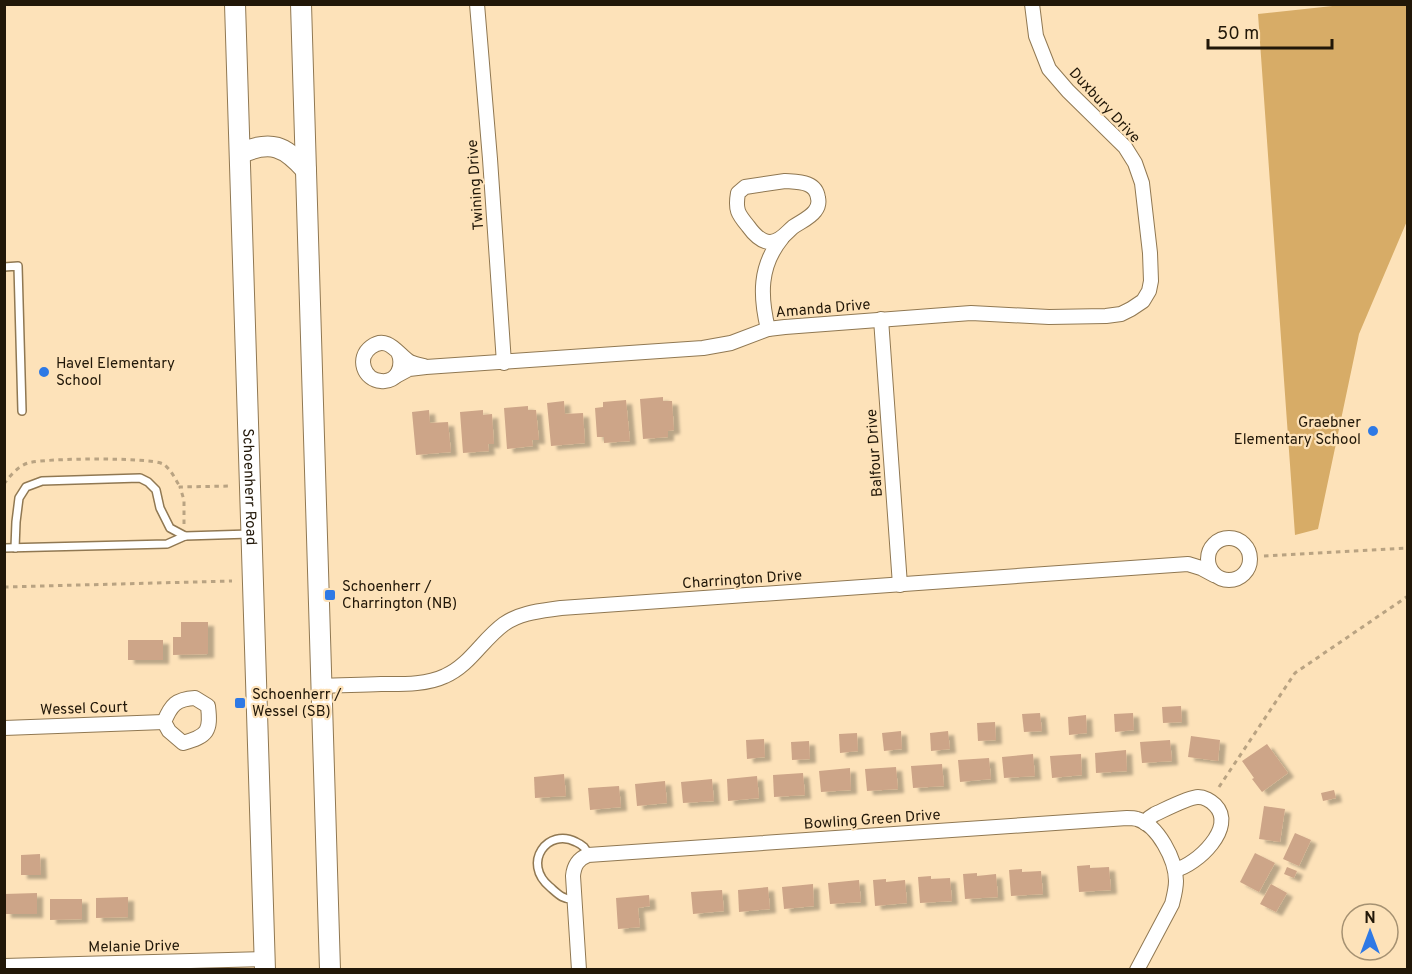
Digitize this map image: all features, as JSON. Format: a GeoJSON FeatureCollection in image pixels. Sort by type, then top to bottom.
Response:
{"type":"FeatureCollection","features":[{"type":"Feature","properties":{"kind":"main road","name":"Schoenherr Road"},"geometry":{"type":"LineString","coordinates":[[235,4],[265,964]]}},
{"type":"Feature","properties":{"kind":"main road"},"geometry":{"type":"LineString","coordinates":[[301,4],[330,969]]}},
{"type":"Feature","properties":{"kind":"main road"},"geometry":{"type":"LineString","coordinates":[[240,153],[261,146],[272,146],[294,156],[306,170]]}},
{"type":"Feature","properties":{"kind":"street","name":"Twining Drive"},"geometry":{"type":"LineString","coordinates":[[477,4],[504,363]]}},
{"type":"Feature","properties":{"kind":"street","name":"Duxbury Drive"},"geometry":{"type":"LineString","coordinates":[[1032,4],[1036,36],[1049,69],[1125,147],[1139,173],[1144,194],[1151,281],[1149,291],[1143,301]]}},
{"type":"Feature","properties":{"kind":"street"},"geometry":{"type":"LineString","coordinates":[[768,330],[762,308],[762,296],[769,258],[784,236],[817,208],[818,194],[815,188],[805,183],[785,181],[745,187],[738,193],[736,208],[739,215],[769,258]]}},
{"type":"Feature","properties":{"kind":"street"},"geometry":{"type":"LineString","coordinates":[[754,234],[770,242],[784,236]]}},
{"type":"Feature","properties":{"kind":"street","name":"Amanda Drive"},"geometry":{"type":"LineString","coordinates":[[396,376],[409,369],[426,367],[703,348],[731,343],[768,330],[785,327],[971,313],[1106,316],[1121,314],[1143,301]]}},
{"type":"Feature","properties":{"kind":"street","name":"Balfour Drive"},"geometry":{"type":"LineString","coordinates":[[881,319],[900,585]]}},
{"type":"Feature","properties":{"kind":"street"},"geometry":{"type":"LineString","coordinates":[[398,352],[401,364],[396,376],[391,380],[373,379],[364,370],[363,358],[370,347],[382,343],[388,344],[411,362],[426,367]]}},
{"type":"Feature","properties":{"kind":"street","name":"Charrington Drive"},"geometry":{"type":"LineString","coordinates":[[321,686],[404,684],[425,682],[444,676],[463,666],[505,623],[528,613],[561,608],[1188,564],[1227,581],[1241,577],[1246,572],[1250,565],[1250,557],[1245,546],[1234,539],[1227,538],[1214,543],[1210,549],[1188,564]]}},
{"type":"Feature","properties":{"kind":"street"},"geometry":{"type":"LineString","coordinates":[[1210,549],[1207,562],[1214,575]]}},
{"type":"Feature","properties":{"kind":"street","name":"Wessel Court"},"geometry":{"type":"LineString","coordinates":[[4,728],[164,722]]}},
{"type":"Feature","properties":{"kind":"street"},"geometry":{"type":"LineString","coordinates":[[1137,969],[1172,904],[1176,887],[1173,862],[1164,843],[1145,823],[1155,814],[1191,798],[1206,799],[1220,811],[1221,830],[1213,842],[1188,866],[1175,870]]}},
{"type":"Feature","properties":{"kind":"street","name":"Bowling Green Drive"},"geometry":{"type":"LineString","coordinates":[[575,899],[573,876],[576,863],[588,855],[1127,818],[1145,823]]}},
{"type":"Feature","properties":{"kind":"street"},"geometry":{"type":"LineString","coordinates":[[575,899],[579,969]]}},
{"type":"Feature","properties":{"kind":"street","name":"Melanie Drive"},"geometry":{"type":"LineString","coordinates":[[4,966],[265,964]]}},
{"type":"Feature","properties":{"kind":"lane"},"geometry":{"type":"LineString","coordinates":[[4,267],[18,266],[22,411]]}},
{"type":"Feature","properties":{"kind":"lane"},"geometry":{"type":"LineString","coordinates":[[15,548],[19,498],[26,487],[42,481],[140,478],[156,490],[160,508],[171,528],[185,536]]}},
{"type":"Feature","properties":{"kind":"lane"},"geometry":{"type":"LineString","coordinates":[[4,548],[167,544],[185,536],[252,534]]}},
{"type":"Feature","properties":{"kind":"lane"},"geometry":{"type":"LineString","coordinates":[[575,899],[567,900],[561,897],[543,881],[538,871],[537,860],[542,849],[550,842],[560,839],[572,840],[581,844],[587,849],[588,855]]}},
{"type":"Feature","properties":{"kind":"path"},"geometry":{"type":"LineString","coordinates":[[4,484],[11,475],[27,463],[54,460],[135,459],[163,464],[180,487],[184,500],[185,536]]}},
{"type":"Feature","properties":{"kind":"path"},"geometry":{"type":"LineString","coordinates":[[180,487],[239,486]]}},
{"type":"Feature","properties":{"kind":"path"},"geometry":{"type":"LineString","coordinates":[[1264,556],[1407,548]]}},
{"type":"Feature","properties":{"kind":"path"},"geometry":{"type":"LineString","coordinates":[[4,587],[232,581]]}},
{"type":"Feature","properties":{"kind":"path"},"geometry":{"type":"LineString","coordinates":[[1219,787],[1295,674],[1407,596]]}},
{"type":"Feature","properties":{"kind":"shaded area"},"geometry":{"type":"Polygon","coordinates":[[[1351,4],[1407,5],[1407,221],[1359,334],[1318,529],[1295,535],[1258,14],[1351,4]]]}},
{"type":"Feature","properties":{"kind":"building"},"geometry":{"type":"Polygon","coordinates":[[[663,397],[663,401],[672,401],[674,430],[668,431],[668,437],[643,439],[640,399],[663,397]]]}},
{"type":"Feature","properties":{"kind":"building"},"geometry":{"type":"Polygon","coordinates":[[[626,400],[630,441],[604,443],[604,437],[597,437],[595,408],[603,407],[603,402],[626,400]]]}},
{"type":"Feature","properties":{"kind":"building"},"geometry":{"type":"Polygon","coordinates":[[[564,401],[565,414],[583,413],[585,443],[551,446],[547,403],[564,401]]]}},
{"type":"Feature","properties":{"kind":"building"},"geometry":{"type":"Polygon","coordinates":[[[528,406],[528,410],[536,410],[539,440],[532,440],[533,446],[507,449],[504,408],[528,406]]]}},
{"type":"Feature","properties":{"kind":"building"},"geometry":{"type":"Polygon","coordinates":[[[429,410],[430,423],[448,422],[451,452],[416,455],[412,412],[429,410]]]}},
{"type":"Feature","properties":{"kind":"building"},"geometry":{"type":"Polygon","coordinates":[[[483,410],[483,415],[492,414],[494,444],[488,444],[489,451],[463,453],[460,412],[483,410]]]}},
{"type":"Feature","properties":{"kind":"building"},"geometry":{"type":"Polygon","coordinates":[[[181,622],[208,622],[208,654],[173,655],[173,637],[181,637],[181,622]]]}},
{"type":"Feature","properties":{"kind":"building"},"geometry":{"type":"Polygon","coordinates":[[[128,640],[163,640],[163,660],[128,660],[128,640]]]}},
{"type":"Feature","properties":{"kind":"building"},"geometry":{"type":"Polygon","coordinates":[[[1181,706],[1182,722],[1163,723],[1162,707],[1181,706]]]}},
{"type":"Feature","properties":{"kind":"building"},"geometry":{"type":"Polygon","coordinates":[[[1040,713],[1042,731],[1024,732],[1022,714],[1040,713]]]}},
{"type":"Feature","properties":{"kind":"building"},"geometry":{"type":"Polygon","coordinates":[[[1133,713],[1134,730],[1115,732],[1114,714],[1133,713]]]}},
{"type":"Feature","properties":{"kind":"building"},"geometry":{"type":"Polygon","coordinates":[[[1086,715],[1087,733],[1069,735],[1068,717],[1086,715]]]}},
{"type":"Feature","properties":{"kind":"building"},"geometry":{"type":"Polygon","coordinates":[[[995,722],[996,740],[978,741],[977,723],[995,722]]]}},
{"type":"Feature","properties":{"kind":"building"},"geometry":{"type":"Polygon","coordinates":[[[901,731],[902,749],[884,751],[882,733],[901,731]]]}},
{"type":"Feature","properties":{"kind":"building"},"geometry":{"type":"Polygon","coordinates":[[[948,731],[950,749],[931,751],[930,733],[948,731]]]}},
{"type":"Feature","properties":{"kind":"building"},"geometry":{"type":"Polygon","coordinates":[[[857,733],[858,751],[840,753],[839,734],[857,733]]]}},
{"type":"Feature","properties":{"kind":"building"},"geometry":{"type":"Polygon","coordinates":[[[1191,736],[1220,740],[1218,761],[1188,757],[1191,736]]]}},
{"type":"Feature","properties":{"kind":"building"},"geometry":{"type":"Polygon","coordinates":[[[764,739],[765,757],[747,759],[746,740],[764,739]]]}},
{"type":"Feature","properties":{"kind":"building"},"geometry":{"type":"Polygon","coordinates":[[[1170,740],[1172,761],[1142,763],[1140,742],[1170,740]]]}},
{"type":"Feature","properties":{"kind":"building"},"geometry":{"type":"Polygon","coordinates":[[[809,741],[810,759],[792,760],[791,742],[809,741]]]}},
{"type":"Feature","properties":{"kind":"building"},"geometry":{"type":"Polygon","coordinates":[[[1267,744],[1288,773],[1262,792],[1242,761],[1267,744]]]}},
{"type":"Feature","properties":{"kind":"building"},"geometry":{"type":"Polygon","coordinates":[[[1126,750],[1127,771],[1096,773],[1095,753],[1126,750]]]}},
{"type":"Feature","properties":{"kind":"building"},"geometry":{"type":"Polygon","coordinates":[[[1033,754],[1035,776],[1004,778],[1002,757],[1033,754]]]}},
{"type":"Feature","properties":{"kind":"building"},"geometry":{"type":"Polygon","coordinates":[[[1081,754],[1082,775],[1052,778],[1050,756],[1081,754]]]}},
{"type":"Feature","properties":{"kind":"building"},"geometry":{"type":"Polygon","coordinates":[[[989,758],[991,779],[960,782],[958,760],[989,758]]]}},
{"type":"Feature","properties":{"kind":"building"},"geometry":{"type":"Polygon","coordinates":[[[942,764],[944,786],[913,788],[911,766],[942,764]]]}},
{"type":"Feature","properties":{"kind":"building"},"geometry":{"type":"Polygon","coordinates":[[[896,767],[898,789],[867,791],[865,769],[896,767]]]}},
{"type":"Feature","properties":{"kind":"building"},"geometry":{"type":"Polygon","coordinates":[[[850,768],[851,790],[821,792],[819,771],[850,768]]]}},
{"type":"Feature","properties":{"kind":"building"},"geometry":{"type":"Polygon","coordinates":[[[803,773],[805,795],[774,797],[773,775],[803,773]]]}},
{"type":"Feature","properties":{"kind":"building"},"geometry":{"type":"Polygon","coordinates":[[[564,774],[566,796],[535,798],[534,777],[564,774]]]}},
{"type":"Feature","properties":{"kind":"building"},"geometry":{"type":"Polygon","coordinates":[[[757,776],[759,798],[728,801],[727,779],[757,776]]]}},
{"type":"Feature","properties":{"kind":"building"},"geometry":{"type":"Polygon","coordinates":[[[712,779],[714,801],[683,803],[681,782],[712,779]]]}},
{"type":"Feature","properties":{"kind":"building"},"geometry":{"type":"Polygon","coordinates":[[[665,781],[667,803],[637,806],[635,784],[665,781]]]}},
{"type":"Feature","properties":{"kind":"building"},"geometry":{"type":"Polygon","coordinates":[[[619,786],[621,807],[590,810],[588,788],[619,786]]]}},
{"type":"Feature","properties":{"kind":"building"},"geometry":{"type":"Polygon","coordinates":[[[1334,790],[1336,798],[1323,801],[1321,793],[1334,790]]]}},
{"type":"Feature","properties":{"kind":"building"},"geometry":{"type":"Polygon","coordinates":[[[1264,806],[1285,809],[1280,842],[1259,839],[1264,806]]]}},
{"type":"Feature","properties":{"kind":"building"},"geometry":{"type":"Polygon","coordinates":[[[1295,833],[1311,840],[1299,866],[1283,859],[1295,833]]]}},
{"type":"Feature","properties":{"kind":"building"},"geometry":{"type":"Polygon","coordinates":[[[1255,853],[1275,863],[1259,892],[1240,882],[1255,853]]]}},
{"type":"Feature","properties":{"kind":"building"},"geometry":{"type":"Polygon","coordinates":[[[40,854],[41,875],[21,875],[21,855],[40,854]]]}},
{"type":"Feature","properties":{"kind":"building"},"geometry":{"type":"Polygon","coordinates":[[[1090,865],[1090,868],[1109,867],[1111,890],[1079,892],[1077,866],[1090,865]]]}},
{"type":"Feature","properties":{"kind":"building"},"geometry":{"type":"Polygon","coordinates":[[[1287,867],[1297,871],[1294,878],[1284,874],[1287,867]]]}},
{"type":"Feature","properties":{"kind":"building"},"geometry":{"type":"Polygon","coordinates":[[[1022,869],[1022,872],[1041,871],[1043,894],[1011,896],[1009,870],[1022,869]]]}},
{"type":"Feature","properties":{"kind":"building"},"geometry":{"type":"Polygon","coordinates":[[[977,873],[977,876],[996,874],[998,897],[965,899],[963,874],[977,873]]]}},
{"type":"Feature","properties":{"kind":"building"},"geometry":{"type":"Polygon","coordinates":[[[931,876],[931,879],[950,878],[952,901],[920,903],[918,877],[931,876]]]}},
{"type":"Feature","properties":{"kind":"building"},"geometry":{"type":"Polygon","coordinates":[[[886,879],[886,882],[905,880],[907,903],[875,906],[873,880],[886,879]]]}},
{"type":"Feature","properties":{"kind":"building"},"geometry":{"type":"Polygon","coordinates":[[[859,880],[861,902],[830,904],[828,883],[859,880]]]}},
{"type":"Feature","properties":{"kind":"building"},"geometry":{"type":"Polygon","coordinates":[[[813,884],[814,906],[784,909],[782,887],[813,884]]]}},
{"type":"Feature","properties":{"kind":"building"},"geometry":{"type":"Polygon","coordinates":[[[1271,884],[1287,893],[1276,912],[1260,904],[1271,884]]]}},
{"type":"Feature","properties":{"kind":"building"},"geometry":{"type":"Polygon","coordinates":[[[768,887],[770,909],[739,912],[738,890],[768,887]]]}},
{"type":"Feature","properties":{"kind":"building"},"geometry":{"type":"Polygon","coordinates":[[[722,890],[724,911],[693,914],[691,892],[722,890]]]}},
{"type":"Feature","properties":{"kind":"building"},"geometry":{"type":"Polygon","coordinates":[[[37,893],[37,914],[5,914],[4,894],[37,893]]]}},
{"type":"Feature","properties":{"kind":"building"},"geometry":{"type":"Polygon","coordinates":[[[649,895],[650,906],[638,908],[640,927],[618,929],[616,898],[649,895]]]}},
{"type":"Feature","properties":{"kind":"building"},"geometry":{"type":"Polygon","coordinates":[[[128,897],[128,917],[96,918],[96,898],[128,897]]]}},
{"type":"Feature","properties":{"kind":"building"},"geometry":{"type":"Polygon","coordinates":[[[50,899],[82,899],[82,919],[50,920],[50,899]]]}},
{"type":"Feature","properties":{"kind":"place","name":"Havel Elementary School"},"geometry":{"type":"Point","coordinates":[44,372]}},
{"type":"Feature","properties":{"kind":"place","name":"Graebner Elementary School"},"geometry":{"type":"Point","coordinates":[1373,431]}},
{"type":"Feature","properties":{"kind":"place","name":"Schoenherr / Charrington (NB)"},"geometry":{"type":"Point","coordinates":[330,595]}},
{"type":"Feature","properties":{"kind":"place","name":"Schoenherr / Wessel (SB)"},"geometry":{"type":"Point","coordinates":[240,703]}}]}
